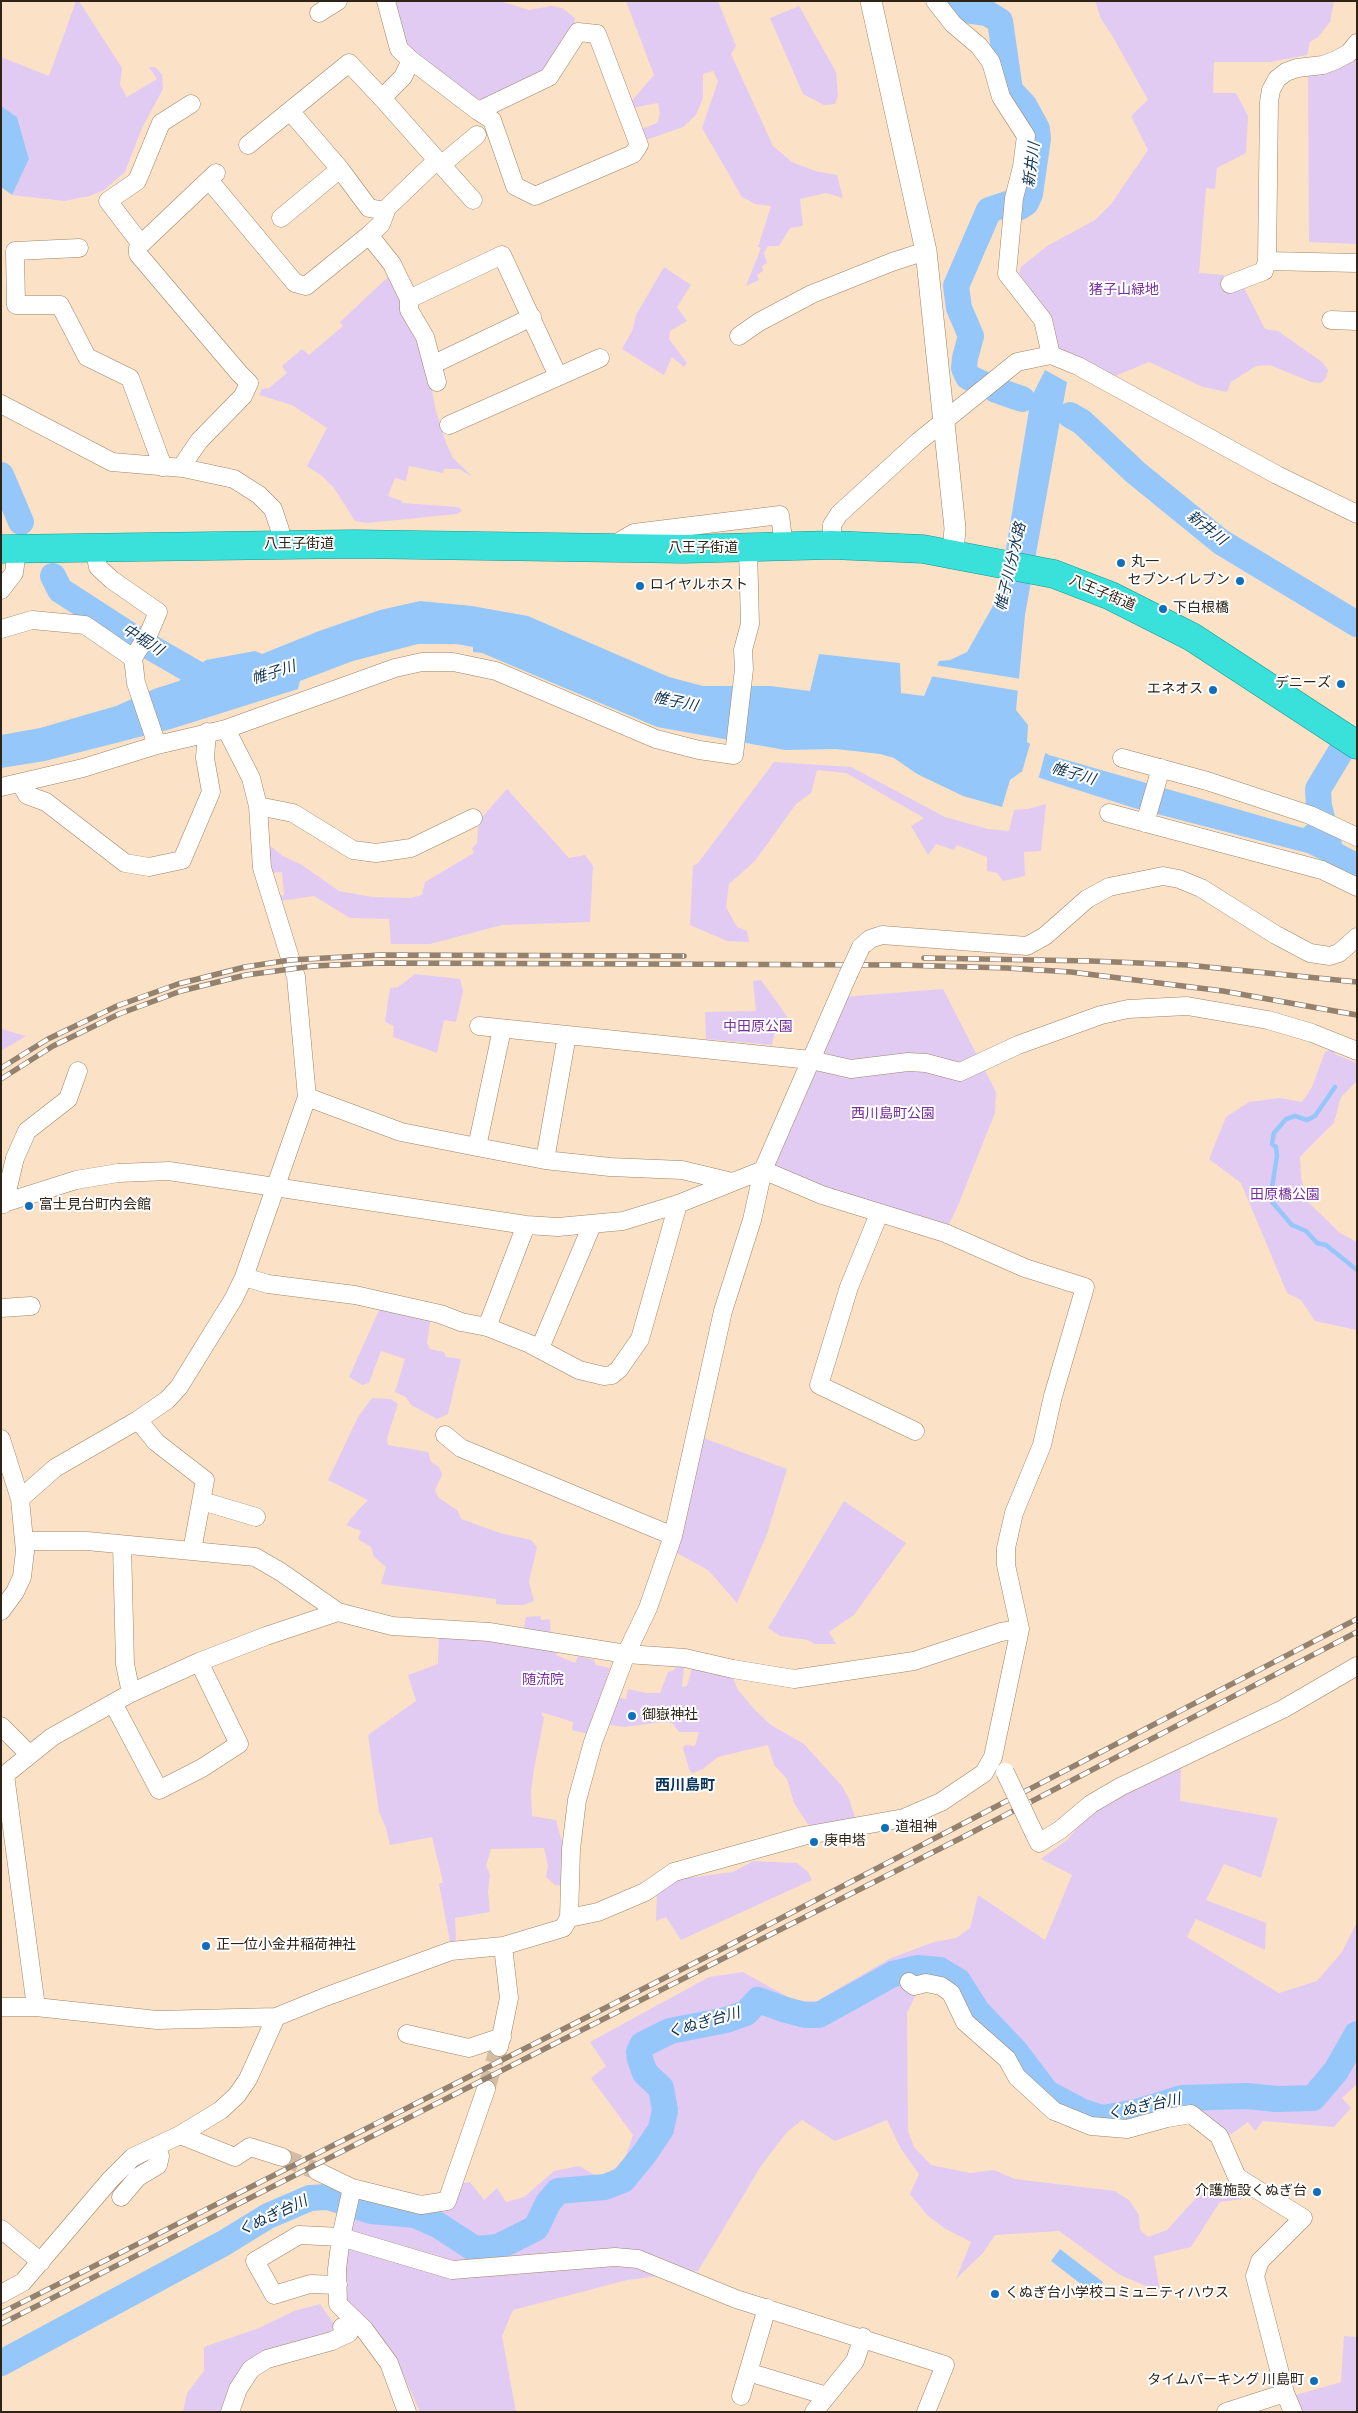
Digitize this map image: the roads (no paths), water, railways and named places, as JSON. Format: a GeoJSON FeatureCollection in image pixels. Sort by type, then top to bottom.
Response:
{"type":"FeatureCollection","features":[{"type":"Feature","properties":{"kind":"highway","name":"八王子街道"},"geometry":{"type":"LineString","coordinates":[[9,549],[280,545],[748,549],[832,545],[890,546],[953,554],[1054,574],[1089,587],[1175,627],[1357,745]]}},
{"type":"Feature","properties":{"kind":"street"},"geometry":{"type":"LineString","coordinates":[[319,13],[338,1]]}},
{"type":"Feature","properties":{"kind":"street"},"geometry":{"type":"LineString","coordinates":[[386,1],[399,49],[411,60],[478,111],[492,120],[515,186],[535,196],[633,154],[639,145],[597,34],[578,32],[549,77],[478,111]]}},
{"type":"Feature","properties":{"kind":"street"},"geometry":{"type":"LineString","coordinates":[[871,1],[926,251],[955,528],[953,554]]}},
{"type":"Feature","properties":{"kind":"street"},"geometry":{"type":"LineString","coordinates":[[935,1],[953,24],[979,46],[991,62],[1001,97],[1026,136],[1022,167],[1014,198],[1007,274],[1043,320],[1051,355]]}},
{"type":"Feature","properties":{"kind":"street"},"geometry":{"type":"LineString","coordinates":[[1230,284],[1264,271],[1267,261],[1268,102],[1271,90],[1277,79],[1286,72],[1296,68],[1323,65],[1336,60],[1349,53],[1357,43]]}},
{"type":"Feature","properties":{"kind":"street"},"geometry":{"type":"LineString","coordinates":[[382,98],[403,77],[411,60]]}},
{"type":"Feature","properties":{"kind":"street"},"geometry":{"type":"LineString","coordinates":[[248,145],[349,63],[473,200]]}},
{"type":"Feature","properties":{"kind":"street"},"geometry":{"type":"LineString","coordinates":[[141,244],[108,201],[137,181],[161,123],[191,104]]}},
{"type":"Feature","properties":{"kind":"street"},"geometry":{"type":"LineString","coordinates":[[290,111],[340,169],[369,208],[385,211]]}},
{"type":"Feature","properties":{"kind":"street"},"geometry":{"type":"LineString","coordinates":[[183,468],[184,463],[199,441],[243,396],[249,383],[239,374],[138,254],[138,246],[213,176],[263,236],[296,283],[306,286],[370,235],[381,224],[385,211],[439,163],[477,135]]}},
{"type":"Feature","properties":{"kind":"street"},"geometry":{"type":"LineString","coordinates":[[281,218],[340,169]]}},
{"type":"Feature","properties":{"kind":"street"},"geometry":{"type":"LineString","coordinates":[[370,235],[392,264],[409,299],[409,310],[425,337],[434,364],[437,382]]}},
{"type":"Feature","properties":{"kind":"street"},"geometry":{"type":"LineString","coordinates":[[79,248],[15,251],[16,305],[60,305],[87,357],[130,378],[163,467]]}},
{"type":"Feature","properties":{"kind":"street"},"geometry":{"type":"LineString","coordinates":[[739,336],[759,322],[812,294],[892,262],[926,251]]}},
{"type":"Feature","properties":{"kind":"street"},"geometry":{"type":"LineString","coordinates":[[409,299],[502,255],[558,376]]}},
{"type":"Feature","properties":{"kind":"street"},"geometry":{"type":"LineString","coordinates":[[1267,261],[1357,263]]}},
{"type":"Feature","properties":{"kind":"street"},"geometry":{"type":"LineString","coordinates":[[434,364],[532,317]]}},
{"type":"Feature","properties":{"kind":"street"},"geometry":{"type":"LineString","coordinates":[[1331,320],[1357,321]]}},
{"type":"Feature","properties":{"kind":"street"},"geometry":{"type":"LineString","coordinates":[[832,545],[832,525],[838,514],[918,442],[1016,362],[1051,355],[1078,366],[1277,475],[1357,514]]}},
{"type":"Feature","properties":{"kind":"street"},"geometry":{"type":"LineString","coordinates":[[447,422],[600,358]]}},
{"type":"Feature","properties":{"kind":"street"},"geometry":{"type":"LineString","coordinates":[[1,404],[112,462],[183,468],[234,479],[259,495],[273,509],[280,530],[280,545]]}},
{"type":"Feature","properties":{"kind":"street"},"geometry":{"type":"LineString","coordinates":[[609,548],[634,533],[780,515],[784,547]]}},
{"type":"Feature","properties":{"kind":"street"},"geometry":{"type":"LineString","coordinates":[[94,548],[98,566],[112,580],[158,612],[149,633],[135,654],[139,691],[156,741]]}},
{"type":"Feature","properties":{"kind":"street"},"geometry":{"type":"LineString","coordinates":[[1,590],[14,573],[9,549]]}},
{"type":"Feature","properties":{"kind":"street"},"geometry":{"type":"LineString","coordinates":[[1,787],[21,784],[83,768],[156,741],[226,729],[395,668],[422,662],[453,662],[496,671],[656,739],[699,750],[734,755],[742,684],[743,650],[750,624],[748,549]]}},
{"type":"Feature","properties":{"kind":"street"},"geometry":{"type":"LineString","coordinates":[[1,629],[32,620],[85,625],[135,654]]}},
{"type":"Feature","properties":{"kind":"street"},"geometry":{"type":"LineString","coordinates":[[20,1499],[55,1468],[138,1420],[167,1400],[179,1387],[234,1298],[244,1277],[307,1097],[296,977],[262,868],[258,806],[251,778],[226,729]]}},
{"type":"Feature","properties":{"kind":"street"},"geometry":{"type":"LineString","coordinates":[[21,784],[27,795],[46,802],[125,862],[150,867],[182,860],[211,792],[204,758],[207,732]]}},
{"type":"Feature","properties":{"kind":"street"},"geometry":{"type":"LineString","coordinates":[[1122,758],[1310,815],[1357,837]]}},
{"type":"Feature","properties":{"kind":"street"},"geometry":{"type":"LineString","coordinates":[[1146,819],[1160,771]]}},
{"type":"Feature","properties":{"kind":"street"},"geometry":{"type":"LineString","coordinates":[[258,806],[293,813],[353,850],[376,853],[412,848],[473,818]]}},
{"type":"Feature","properties":{"kind":"street"},"geometry":{"type":"LineString","coordinates":[[1109,812],[1146,819],[1322,870],[1357,887]]}},
{"type":"Feature","properties":{"kind":"street"},"geometry":{"type":"LineString","coordinates":[[1,2007],[36,2007],[157,2020],[276,2018],[325,1997],[451,1951],[503,1946],[564,1928],[569,1918],[570,1850],[577,1800],[593,1742],[626,1654],[648,1608],[673,1536],[723,1311],[752,1220],[763,1170],[861,946],[870,938],[882,935],[1027,946],[1044,936],[1087,899],[1109,887],[1163,876],[1179,879],[1201,888],[1310,953],[1330,956],[1339,953],[1357,937]]}},
{"type":"Feature","properties":{"kind":"street"},"geometry":{"type":"LineString","coordinates":[[478,1026],[811,1060],[851,1069],[908,1062],[926,1063],[960,1072],[1018,1045],[1101,1015],[1153,1006],[1187,1006],[1268,1020],[1312,1033],[1357,1051]]}},
{"type":"Feature","properties":{"kind":"street"},"geometry":{"type":"LineString","coordinates":[[478,1147],[502,1029]]}},
{"type":"Feature","properties":{"kind":"street"},"geometry":{"type":"LineString","coordinates":[[545,1160],[567,1036]]}},
{"type":"Feature","properties":{"kind":"street"},"geometry":{"type":"LineString","coordinates":[[3,1204],[15,1158],[26,1131],[68,1099],[78,1072]]}},
{"type":"Feature","properties":{"kind":"street"},"geometry":{"type":"LineString","coordinates":[[307,1097],[401,1132],[545,1160],[610,1168],[682,1170],[732,1182]]}},
{"type":"Feature","properties":{"kind":"street"},"geometry":{"type":"LineString","coordinates":[[3,1204],[67,1182],[118,1173],[169,1171],[526,1225],[558,1227],[623,1221],[678,1204],[763,1170],[822,1195],[946,1233],[1025,1268],[1085,1287],[1052,1396],[1042,1445],[1014,1514],[1006,1548],[1006,1565],[1020,1629],[992,1757],[984,1774],[941,1802],[904,1818],[803,1836],[674,1872],[645,1892],[598,1912],[569,1918]]}},
{"type":"Feature","properties":{"kind":"street"},"geometry":{"type":"LineString","coordinates":[[244,1277],[268,1284],[355,1294],[440,1314],[461,1322],[487,1327],[540,1348],[579,1370],[604,1376],[612,1374],[619,1369],[635,1347],[646,1321],[678,1204]]}},
{"type":"Feature","properties":{"kind":"street"},"geometry":{"type":"LineString","coordinates":[[879,1214],[849,1287],[819,1385],[915,1432]]}},
{"type":"Feature","properties":{"kind":"street"},"geometry":{"type":"LineString","coordinates":[[487,1327],[526,1225]]}},
{"type":"Feature","properties":{"kind":"street"},"geometry":{"type":"LineString","coordinates":[[540,1348],[592,1225]]}},
{"type":"Feature","properties":{"kind":"street"},"geometry":{"type":"LineString","coordinates":[[1,1308],[31,1306]]}},
{"type":"Feature","properties":{"kind":"street"},"geometry":{"type":"LineString","coordinates":[[138,1420],[156,1442],[205,1480],[192,1551]]}},
{"type":"Feature","properties":{"kind":"street"},"geometry":{"type":"LineString","coordinates":[[445,1435],[461,1448],[673,1536]]}},
{"type":"Feature","properties":{"kind":"street"},"geometry":{"type":"LineString","coordinates":[[1,1439],[6,1471],[20,1499],[25,1563],[22,1577],[15,1592],[1,1611]]}},
{"type":"Feature","properties":{"kind":"street"},"geometry":{"type":"LineString","coordinates":[[202,1501],[256,1517]]}},
{"type":"Feature","properties":{"kind":"street"},"geometry":{"type":"LineString","coordinates":[[24,1540],[87,1541],[255,1557],[282,1572],[338,1612],[392,1626],[490,1632],[626,1654],[685,1658],[733,1669],[794,1679],[914,1661],[1001,1632],[1020,1629]]}},
{"type":"Feature","properties":{"kind":"street"},"geometry":{"type":"LineString","coordinates":[[122,1545],[125,1664],[131,1693]]}},
{"type":"Feature","properties":{"kind":"street"},"geometry":{"type":"LineString","coordinates":[[36,2007],[3,1776],[52,1737],[131,1693],[199,1662],[266,1636],[338,1612]]}},
{"type":"Feature","properties":{"kind":"street"},"geometry":{"type":"LineString","coordinates":[[112,1703],[159,1790],[202,1768],[239,1744],[199,1662]]}},
{"type":"Feature","properties":{"kind":"street"},"geometry":{"type":"LineString","coordinates":[[992,1757],[1005,1772],[1039,1843],[1060,1830],[1092,1804],[1120,1787],[1283,1709],[1357,1666]]}},
{"type":"Feature","properties":{"kind":"street"},"geometry":{"type":"LineString","coordinates":[[1,1726],[29,1754]]}},
{"type":"Feature","properties":{"kind":"street"},"geometry":{"type":"LineString","coordinates":[[407,2034],[470,2048],[500,2042],[509,1998],[503,1946]]}},
{"type":"Feature","properties":{"kind":"street"},"geometry":{"type":"LineString","coordinates":[[909,1982],[914,1986],[926,1984],[941,1986],[951,1993],[965,2022],[1007,2059],[1017,2077],[1054,2110],[1091,2126],[1127,2129],[1167,2118],[1191,2114],[1219,2136],[1237,2177],[1303,2218],[1260,2261],[1255,2276],[1285,2393],[1293,2412]]}},
{"type":"Feature","properties":{"kind":"street"},"geometry":{"type":"LineString","coordinates":[[1,2294],[23,2282],[110,2180],[133,2157],[180,2135],[221,2110],[237,2095],[248,2079],[276,2018]]}},
{"type":"Feature","properties":{"kind":"street"},"geometry":{"type":"LineString","coordinates":[[317,2171],[349,2199],[421,2205],[447,2201],[486,2089]]}},
{"type":"Feature","properties":{"kind":"street"},"geometry":{"type":"LineString","coordinates":[[180,2135],[235,2157],[250,2148],[282,2158]]}},
{"type":"Feature","properties":{"kind":"street"},"geometry":{"type":"LineString","coordinates":[[121,2197],[138,2177],[158,2165],[160,2156],[156,2146]]}},
{"type":"Feature","properties":{"kind":"street"},"geometry":{"type":"LineString","coordinates":[[230,2412],[238,2389],[251,2370],[267,2359],[332,2341],[349,2333],[338,2315],[337,2269],[341,2236],[349,2199]]}},
{"type":"Feature","properties":{"kind":"street"},"geometry":{"type":"LineString","coordinates":[[1,2229],[41,2262]]}},
{"type":"Feature","properties":{"kind":"street"},"geometry":{"type":"LineString","coordinates":[[338,2285],[310,2284],[274,2295],[254,2261],[299,2235],[341,2236],[452,2270],[615,2257],[638,2259],[736,2298],[863,2337],[945,2365],[926,2412]]}},
{"type":"Feature","properties":{"kind":"street"},"geometry":{"type":"LineString","coordinates":[[741,2396],[767,2308]]}},
{"type":"Feature","properties":{"kind":"street"},"geometry":{"type":"LineString","coordinates":[[338,2315],[364,2329],[389,2363],[407,2412]]}},
{"type":"Feature","properties":{"kind":"street"},"geometry":{"type":"LineString","coordinates":[[814,2412],[855,2361],[863,2337]]}},
{"type":"Feature","properties":{"kind":"street"},"geometry":{"type":"LineString","coordinates":[[748,2372],[827,2396]]}},
{"type":"Feature","properties":{"kind":"street"},"geometry":{"type":"LineString","coordinates":[[1226,2412],[1285,2393]]}},
{"type":"Feature","properties":{"kind":"water"},"geometry":{"type":"Polygon","coordinates":[[[1,106],[17,117],[29,159],[12,195],[1,187],[1,106]]]}},
{"type":"Feature","properties":{"kind":"water"},"geometry":{"type":"Polygon","coordinates":[[[1045,370],[1067,382],[1025,615],[1016,710],[1028,725],[1027,742],[1049,755],[1303,828],[1310,822],[1333,831],[1332,839],[1357,852],[1357,877],[1307,853],[1134,808],[1021,772],[1010,780],[1002,807],[963,796],[917,774],[894,758],[880,754],[836,749],[785,750],[657,727],[482,653],[473,652],[473,647],[456,644],[418,644],[353,661],[300,681],[298,689],[171,729],[45,761],[1,768],[1,735],[40,728],[116,706],[154,689],[179,681],[206,660],[255,651],[262,654],[319,631],[380,610],[420,601],[472,606],[528,616],[669,677],[703,686],[770,686],[810,691],[819,654],[900,663],[901,693],[924,696],[939,661],[950,660],[967,652],[998,597],[1031,398],[1045,370]]]}},
{"type":"Feature","properties":{"kind":"water"},"geometry":{"type":"Polygon","coordinates":[[[1060,2249],[1103,2282],[1094,2294],[1051,2261],[1060,2249]]]}},
{"type":"Feature","properties":{"kind":"waterway","name":"新井川"},"geometry":{"type":"LineString","coordinates":[[946,1],[958,9],[987,13],[1000,21],[1010,90],[1024,105],[1037,129],[1038,139],[1030,194],[1026,203],[1020,207],[1007,204],[989,210],[956,286],[959,308],[971,336],[964,368],[968,377],[983,384]]}},
{"type":"Feature","properties":{"kind":"waterway","name":"新井川"},"geometry":{"type":"LineString","coordinates":[[996,390],[1022,399]]}},
{"type":"Feature","properties":{"kind":"waterway","name":"新井川"},"geometry":{"type":"LineString","coordinates":[[1070,415],[1082,422],[1135,472],[1221,542],[1357,624]]}},
{"type":"Feature","properties":{"kind":"waterway","name":"中堀川"},"geometry":{"type":"LineString","coordinates":[[1,475],[21,522]]}},
{"type":"Feature","properties":{"kind":"waterway","name":"中堀川"},"geometry":{"type":"LineString","coordinates":[[53,576],[60,590],[131,636],[204,678],[224,681]]}},
{"type":"Feature","properties":{"kind":"waterway","name":"新井川"},"geometry":{"type":"LineString","coordinates":[[1329,845],[1319,806],[1318,789],[1341,751]]}},
{"type":"Feature","properties":{"kind":"waterway"},"geometry":{"type":"LineString","coordinates":[[1335,1087],[1315,1116],[1307,1120],[1295,1116],[1286,1119],[1274,1133],[1272,1144],[1276,1147],[1277,1156],[1272,1187],[1272,1202],[1292,1225],[1306,1231],[1317,1243],[1326,1245],[1357,1270]]}},
{"type":"Feature","properties":{"kind":"waterway","name":"くぬぎ台川"},"geometry":{"type":"LineString","coordinates":[[1,2363],[224,2243],[268,2216],[310,2198],[328,2197],[371,2211],[415,2215],[438,2225],[475,2249],[498,2247],[536,2228],[548,2203],[558,2191],[605,2187],[623,2180],[645,2153],[661,2129],[665,2110],[661,2088],[645,2073],[640,2059],[639,2052],[642,2045],[670,2031],[726,2020],[746,2013],[758,2000],[805,2015],[819,2015],[893,1974],[918,1968],[940,1970],[958,1981],[977,2011],[1016,2052],[1047,2093],[1083,2112],[1102,2118],[1137,2112],[1182,2098],[1248,2096],[1276,2099],[1313,2098],[1336,2071],[1357,2034]]}},
{"type":"Feature","properties":{"kind":"tunnel"},"geometry":{"type":"LineString","coordinates":[[486,2089],[499,2047]]}},
{"type":"Feature","properties":{"kind":"tunnel"},"geometry":{"type":"LineString","coordinates":[[282,2157],[317,2171]]}},
{"type":"Feature","properties":{"kind":"railway"},"geometry":{"type":"LineString","coordinates":[[1,1068],[48,1039],[117,1006],[178,984],[245,967],[290,960],[380,955],[684,956]]}},
{"type":"Feature","properties":{"kind":"railway"},"geometry":{"type":"LineString","coordinates":[[924,958],[1187,965],[1357,982]]}},
{"type":"Feature","properties":{"kind":"railway"},"geometry":{"type":"LineString","coordinates":[[1,1079],[53,1046],[119,1014],[181,991],[246,975],[313,966],[380,963],[899,965],[1007,968],[1071,972],[1223,991],[1357,1015]]}},
{"type":"Feature","properties":{"kind":"railway"},"geometry":{"type":"LineString","coordinates":[[1,2313],[714,1953],[1357,1619]]}},
{"type":"Feature","properties":{"kind":"railway"},"geometry":{"type":"LineString","coordinates":[[1,2324],[967,1835],[1357,1632]]}},
{"type":"Feature","properties":{"kind":"place","name":"丸一"},"geometry":{"type":"Point","coordinates":[1121,563]}},
{"type":"Feature","properties":{"kind":"place","name":"セブン-イレブン"},"geometry":{"type":"Point","coordinates":[1240,581]}},
{"type":"Feature","properties":{"kind":"place","name":"ロイヤルホスト"},"geometry":{"type":"Point","coordinates":[640,586]}},
{"type":"Feature","properties":{"kind":"place","name":"下白根橋"},"geometry":{"type":"Point","coordinates":[1163,609]}},
{"type":"Feature","properties":{"kind":"place","name":"デニーズ"},"geometry":{"type":"Point","coordinates":[1341,684]}},
{"type":"Feature","properties":{"kind":"place","name":"エネオス"},"geometry":{"type":"Point","coordinates":[1213,690]}},
{"type":"Feature","properties":{"kind":"place","name":"富士見台町内会館"},"geometry":{"type":"Point","coordinates":[29,1206]}},
{"type":"Feature","properties":{"kind":"place","name":"御嶽神社"},"geometry":{"type":"Point","coordinates":[632,1716]}},
{"type":"Feature","properties":{"kind":"place","name":"道祖神"},"geometry":{"type":"Point","coordinates":[885,1828]}},
{"type":"Feature","properties":{"kind":"place","name":"庚申塔"},"geometry":{"type":"Point","coordinates":[814,1842]}},
{"type":"Feature","properties":{"kind":"place","name":"正一位小金井稲荷神社"},"geometry":{"type":"Point","coordinates":[206,1946]}},
{"type":"Feature","properties":{"kind":"place","name":"介護施設くぬぎ台"},"geometry":{"type":"Point","coordinates":[1317,2192]}},
{"type":"Feature","properties":{"kind":"place","name":"くぬぎ台小学校コミュニティハウス"},"geometry":{"type":"Point","coordinates":[995,2294]}},
{"type":"Feature","properties":{"kind":"place","name":"タイムパーキング 川島町"},"geometry":{"type":"Point","coordinates":[1314,2381]}},
{"type":"Feature","properties":{"kind":"district","name":"西川島町"},"geometry":{"type":"Point","coordinates":[685,1787]}},
{"type":"Feature","properties":{"kind":"park label","name":"猪子山緑地"},"geometry":{"type":"Point","coordinates":[1124,291]}},
{"type":"Feature","properties":{"kind":"park label","name":"中田原公園"},"geometry":{"type":"Point","coordinates":[758,1028]}},
{"type":"Feature","properties":{"kind":"park label","name":"西川島町公園"},"geometry":{"type":"Point","coordinates":[893,1115]}},
{"type":"Feature","properties":{"kind":"park label","name":"田原橋公園"},"geometry":{"type":"Point","coordinates":[1285,1196]}},
{"type":"Feature","properties":{"kind":"park label","name":"随流院"},"geometry":{"type":"Point","coordinates":[543,1681]}},
{"type":"Feature","properties":{"kind":"water label","name":"帷子川分水路"},"geometry":{"type":"Point","coordinates":[1012,567]}},
{"type":"Feature","properties":{"kind":"water label","name":"帷子川"},"geometry":{"type":"Point","coordinates":[274,674]}},
{"type":"Feature","properties":{"kind":"water label","name":"帷子川"},"geometry":{"type":"Point","coordinates":[675,703]}},
{"type":"Feature","properties":{"kind":"water label","name":"帷子川"},"geometry":{"type":"Point","coordinates":[1073,775]}}]}
